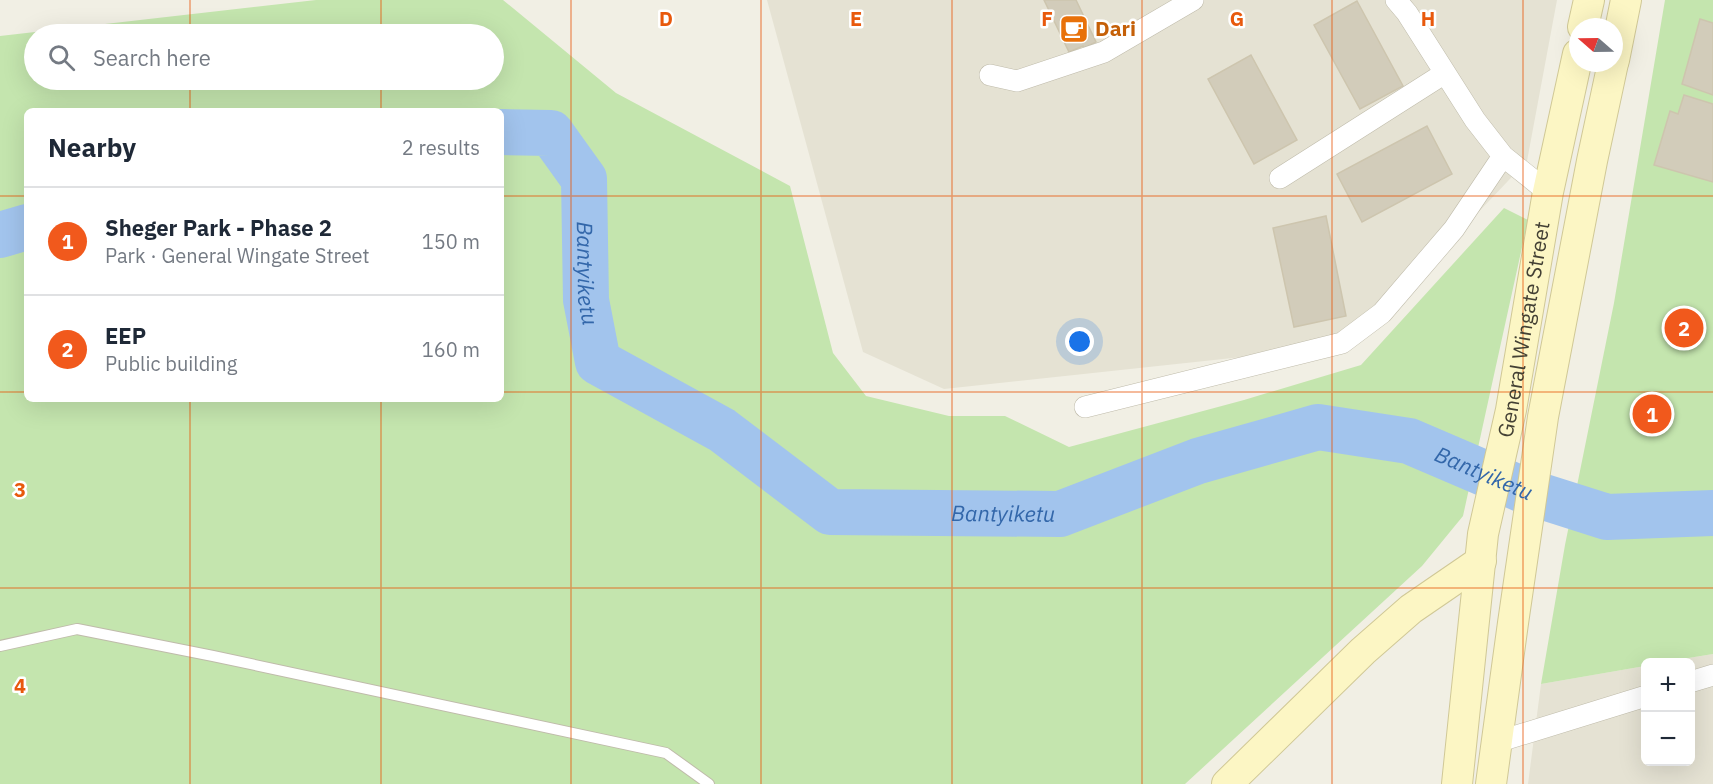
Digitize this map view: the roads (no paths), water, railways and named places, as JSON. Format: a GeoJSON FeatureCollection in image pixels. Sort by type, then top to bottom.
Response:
{"type":"FeatureCollection","features":[{"type":"Feature","properties":{"kind":"main road"},"geometry":{"type":"LineString","coordinates":[[1585,18],[1589,0]]}},
{"type":"Feature","properties":{"kind":"main road","name":"General Wingate Street"},"geometry":{"type":"LineString","coordinates":[[1623,18],[1626,0]]}},
{"type":"Feature","properties":{"kind":"main road","name":"General Wingate Street"},"geometry":{"type":"LineString","coordinates":[[1457,784],[1482,548],[1511,410],[1548,192],[1574,72]]}},
{"type":"Feature","properties":{"kind":"main road","name":"General Wingate Street"},"geometry":{"type":"LineString","coordinates":[[1491,784],[1543,417],[1592,161],[1612,72]]}},
{"type":"Feature","properties":{"kind":"main road"},"geometry":{"type":"LineString","coordinates":[[1227,784],[1363,651],[1482,548]]}},
{"type":"Feature","properties":{"kind":"street"},"geometry":{"type":"LineString","coordinates":[[990,75],[1017,81],[1104,52],[1192,0]]}},
{"type":"Feature","properties":{"kind":"street"},"geometry":{"type":"LineString","coordinates":[[1396,0],[1407,13],[1475,120],[1503,156],[1548,192]]}},
{"type":"Feature","properties":{"kind":"street"},"geometry":{"type":"LineString","coordinates":[[1280,178],[1445,73]]}},
{"type":"Feature","properties":{"kind":"street"},"geometry":{"type":"LineString","coordinates":[[1085,407],[1342,344],[1382,313],[1454,229],[1503,156]]}},
{"type":"Feature","properties":{"kind":"street"},"geometry":{"type":"LineString","coordinates":[[1695,680],[1713,675]]}},
{"type":"Feature","properties":{"kind":"street"},"geometry":{"type":"LineString","coordinates":[[1497,742],[1641,698]]}},
{"type":"Feature","properties":{"kind":"lane"},"geometry":{"type":"LineString","coordinates":[[0,646],[77,629],[88,631],[225,658],[666,753],[709,784]]}},
{"type":"Feature","properties":{"kind":"waterway","name":"Bantyiketu"},"geometry":{"type":"LineString","coordinates":[[504,132],[551,133],[584,179],[586,300],[598,362],[722,430],[830,512],[1060,514],[1198,461],[1318,427],[1409,441],[1528,492],[1607,517],[1713,513]]}},
{"type":"Feature","properties":{"kind":"waterway","name":"Bantyiketu"},"geometry":{"type":"LineString","coordinates":[[0,235],[24,228]]}},
{"type":"Feature","properties":{"kind":"place","name":"Dari"},"geometry":{"type":"Point","coordinates":[1074,29]}},
{"type":"Feature","properties":{"kind":"place","name":"EEP"},"geometry":{"type":"Point","coordinates":[1684,328]}},
{"type":"Feature","properties":{"kind":"place","name":"Sheger Park - Phase 2"},"geometry":{"type":"Point","coordinates":[1652,414]}}]}
